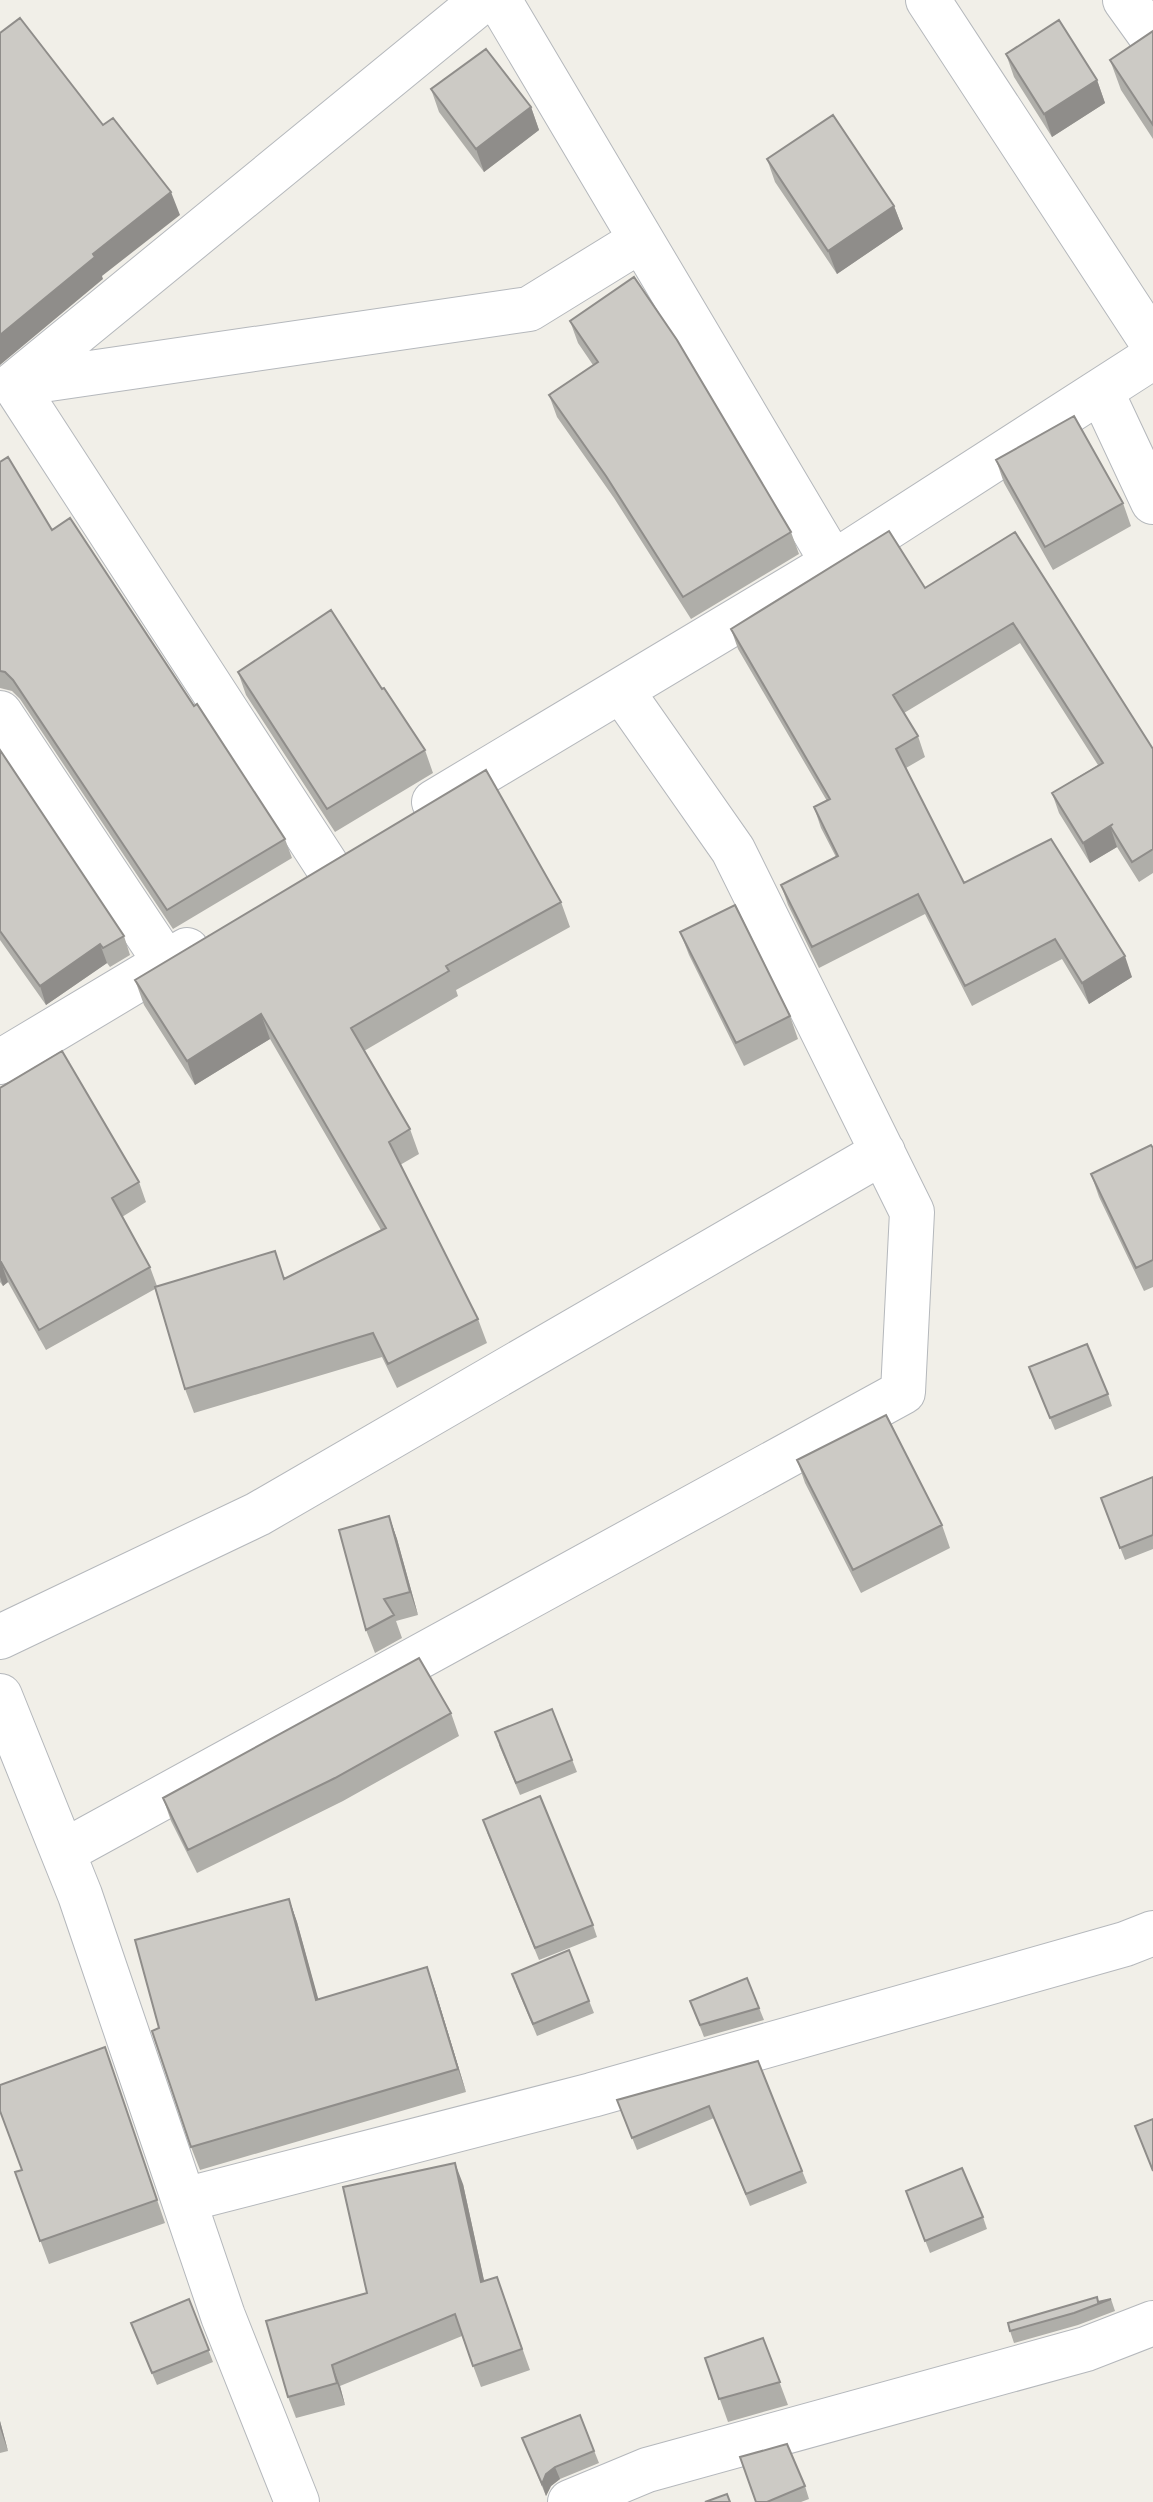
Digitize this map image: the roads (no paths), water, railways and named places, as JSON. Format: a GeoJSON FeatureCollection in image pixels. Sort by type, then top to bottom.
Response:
{"type":"FeatureCollection","features":[{"type":"Feature","properties":{"kind":"street"},"geometry":{"type":"LineString","coordinates":[[7,389],[483,0]]}},
{"type":"Feature","properties":{"kind":"street"},"geometry":{"type":"LineString","coordinates":[[499,0],[833,563]]}},
{"type":"Feature","properties":{"kind":"street"},"geometry":{"type":"LineString","coordinates":[[928,0],[1153,344]]}},
{"type":"Feature","properties":{"kind":"street"},"geometry":{"type":"LineString","coordinates":[[1125,0],[1153,39]]}},
{"type":"Feature","properties":{"kind":"street"},"geometry":{"type":"LineString","coordinates":[[7,389],[529,309],[641,240]]}},
{"type":"Feature","properties":{"kind":"street"},"geometry":{"type":"LineString","coordinates":[[407,818],[833,563],[1153,357]]}},
{"type":"Feature","properties":{"kind":"street"},"geometry":{"type":"LineString","coordinates":[[7,389],[313,874],[367,842]]}},
{"type":"Feature","properties":{"kind":"street"},"geometry":{"type":"LineString","coordinates":[[1101,391],[1153,502]]}},
{"type":"Feature","properties":{"kind":"street"},"geometry":{"type":"LineString","coordinates":[[63,1852],[903,1392],[912,1212],[733,850],[621,690]]}},
{"type":"Feature","properties":{"kind":"street"},"geometry":{"type":"LineString","coordinates":[[0,713],[166,963]]}},
{"type":"Feature","properties":{"kind":"street"},"geometry":{"type":"LineString","coordinates":[[0,1062],[219,931]]}},
{"type":"Feature","properties":{"kind":"street"},"geometry":{"type":"LineString","coordinates":[[0,1637],[258,1514],[883,1152]]}},
{"type":"Feature","properties":{"kind":"street"},"geometry":{"type":"LineString","coordinates":[[0,1696],[80,1895],[223,2316],[297,2502]]}},
{"type":"Feature","properties":{"kind":"street"},"geometry":{"type":"LineString","coordinates":[[184,2200],[592,2095],[1125,1944],[1153,1933]]}},
{"type":"Feature","properties":{"kind":"street"},"geometry":{"type":"LineString","coordinates":[[570,2502],[648,2486],[1086,2349],[1153,2323]]}}]}
